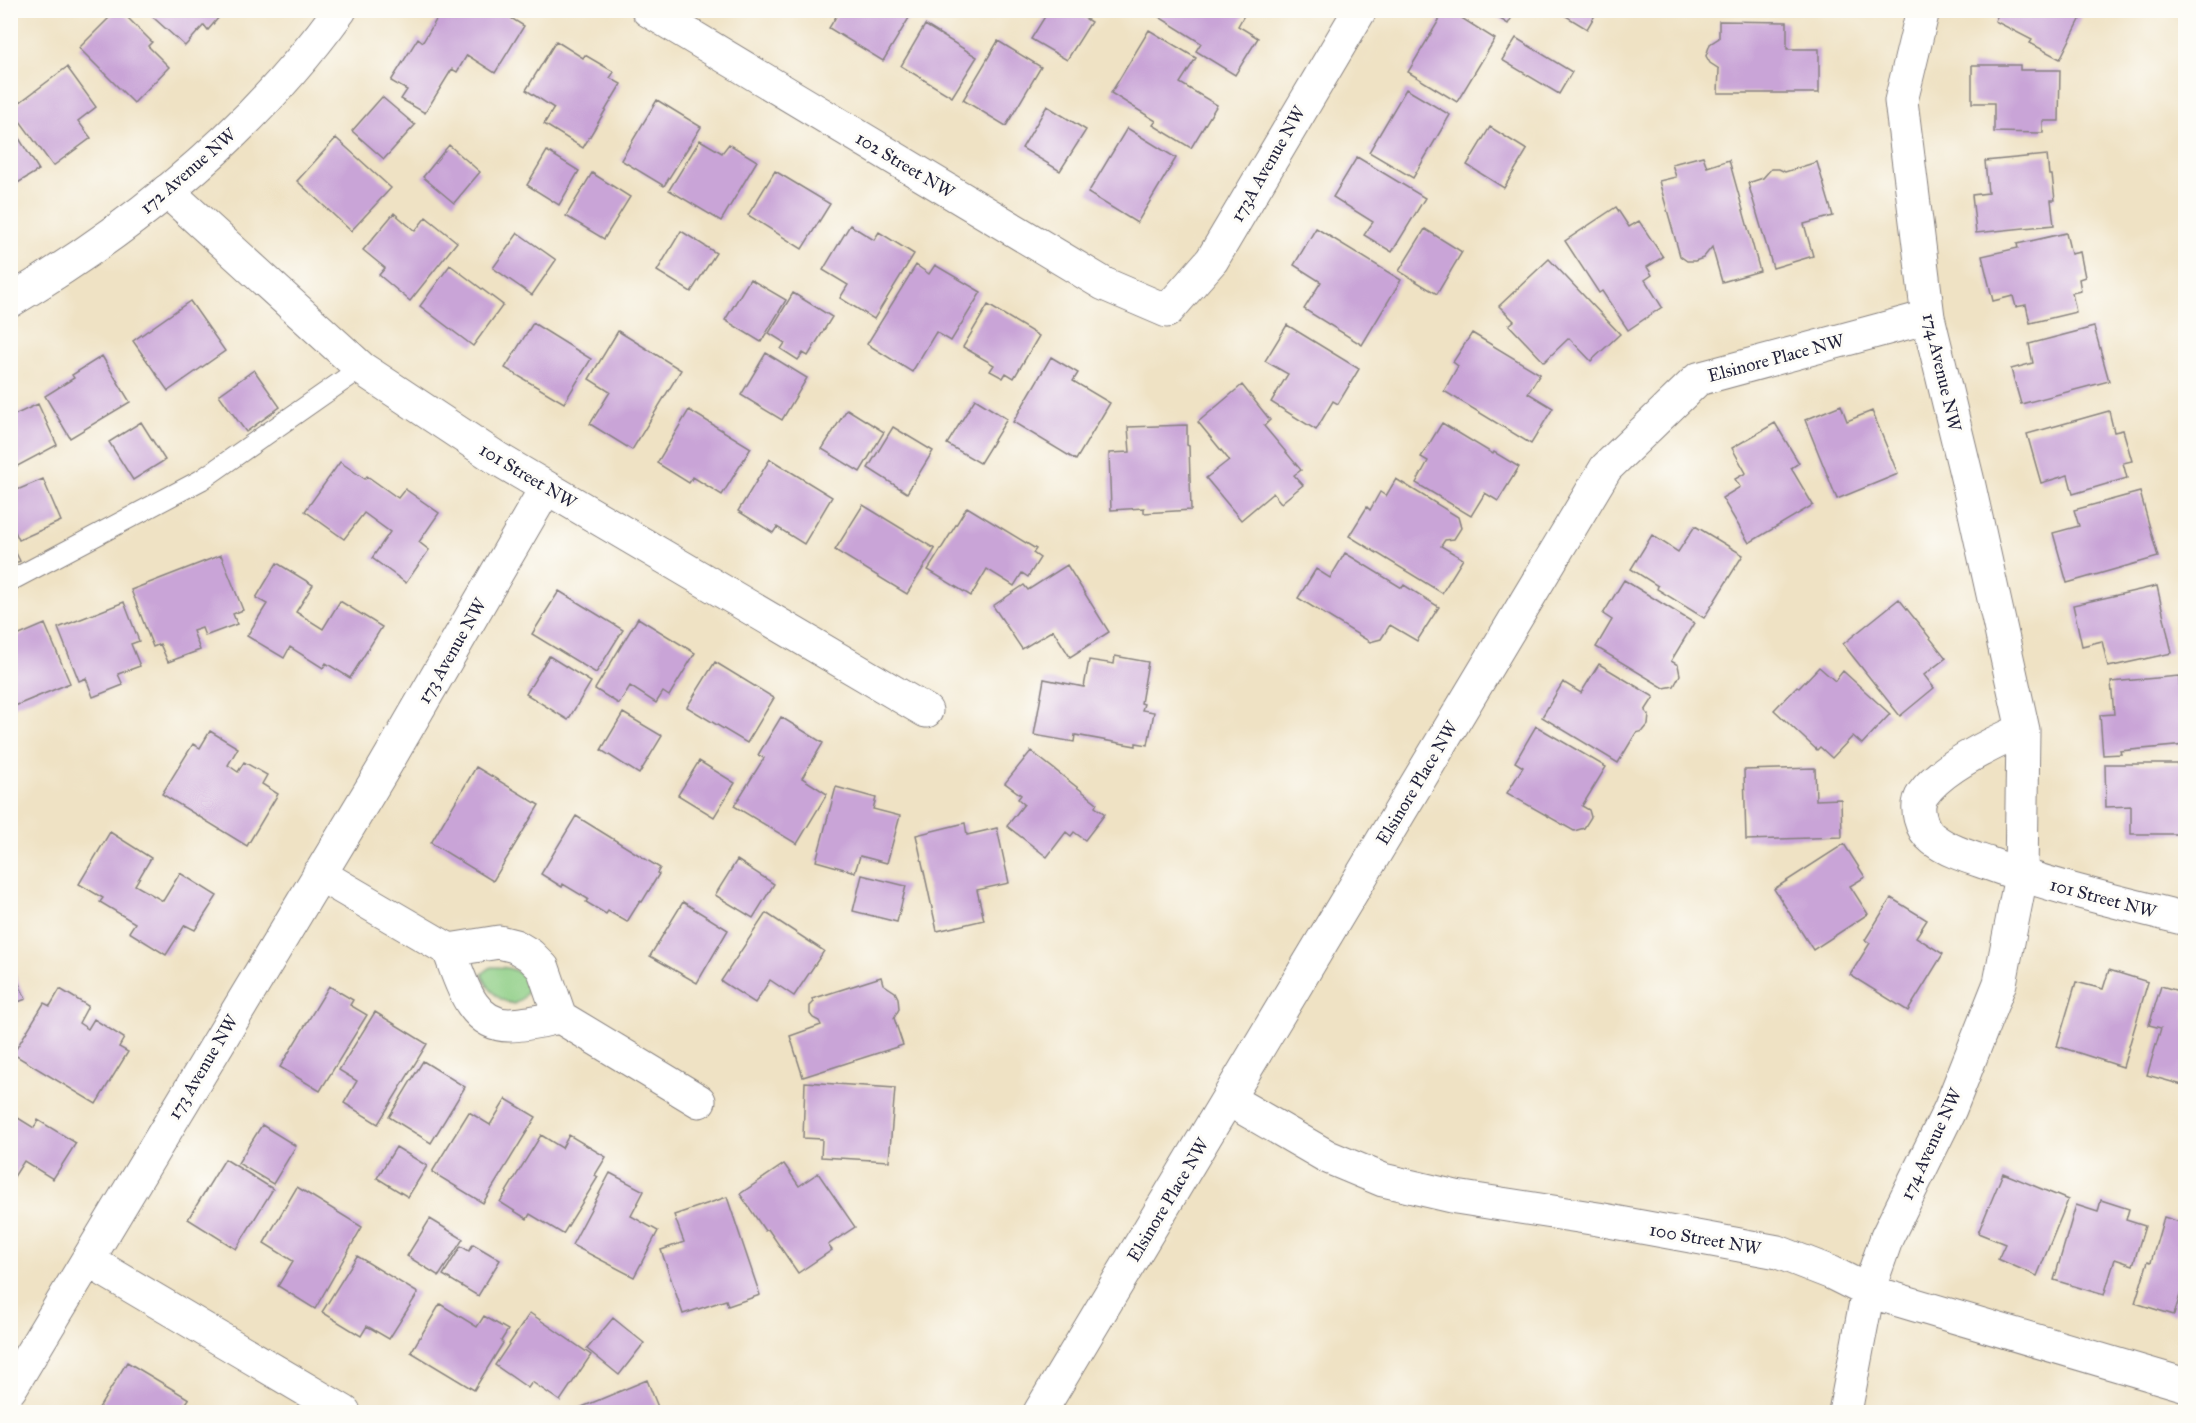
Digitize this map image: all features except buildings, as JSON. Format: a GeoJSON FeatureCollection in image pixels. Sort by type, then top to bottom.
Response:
{"type":"FeatureCollection","features":[{"type":"Feature","properties":{"kind":"street","name":"172 Avenue NW"},"geometry":{"type":"LineString","coordinates":[[10,301],[59,272],[114,234],[223,142],[275,90],[340,10]]}},
{"type":"Feature","properties":{"kind":"street","name":"102 Street NW"},"geometry":{"type":"LineString","coordinates":[[648,10],[1104,284],[1167,311]]}},
{"type":"Feature","properties":{"kind":"street","name":"173A Avenue NW"},"geometry":{"type":"LineString","coordinates":[[1167,311],[1212,260],[1360,10]]}},
{"type":"Feature","properties":{"kind":"street","name":"174 Avenue NW"},"geometry":{"type":"LineString","coordinates":[[1845,1413],[1868,1291],[1887,1237],[1950,1109],[2000,983],[2021,876],[2023,730],[1969,486],[1928,317],[1901,101],[1923,10]]}},
{"type":"Feature","properties":{"kind":"street","name":"101 Street NW"},"geometry":{"type":"LineString","coordinates":[[167,191],[361,368],[498,459],[926,711]]}},
{"type":"Feature","properties":{"kind":"street","name":"Elsinore Place NW"},"geometry":{"type":"LineString","coordinates":[[1040,1413],[1606,468],[1698,379],[1928,317]]}},
{"type":"Feature","properties":{"kind":"street","name":"173 Avenue NW"},"geometry":{"type":"LineString","coordinates":[[10,1389],[382,771],[546,488]]}},
{"type":"Feature","properties":{"kind":"street"},"geometry":{"type":"LineString","coordinates":[[2021,876],[1950,849],[1932,838],[1922,826],[1919,807],[1922,795],[1942,776],[1989,745],[2023,730]]}},
{"type":"Feature","properties":{"kind":"street"},"geometry":{"type":"LineString","coordinates":[[319,874],[449,950],[467,998],[477,1010],[490,1019],[508,1025],[560,1017]]}},
{"type":"Feature","properties":{"kind":"street","name":"101 Street NW"},"geometry":{"type":"LineString","coordinates":[[2021,876],[2186,920]]}},
{"type":"Feature","properties":{"kind":"street"},"geometry":{"type":"LineString","coordinates":[[449,950],[499,942],[516,946],[543,968],[560,1017],[699,1101]]}},
{"type":"Feature","properties":{"kind":"street","name":"100 Street NW"},"geometry":{"type":"LineString","coordinates":[[1228,1099],[1328,1158],[1383,1180],[1456,1197],[1598,1219],[1778,1252],[1868,1291],[2186,1385]]}},
{"type":"Feature","properties":{"kind":"street"},"geometry":{"type":"LineString","coordinates":[[89,1261],[344,1413]]}},
{"type":"Feature","properties":{"kind":"lane"},"geometry":{"type":"LineString","coordinates":[[10,581],[201,480],[361,368]]}},
{"type":"Feature","properties":{"kind":"green space"},"geometry":{"type":"Polygon","coordinates":[[[491,967],[516,971],[525,979],[526,993],[519,1001],[514,1004],[494,994],[482,974],[491,967]]]}}]}
